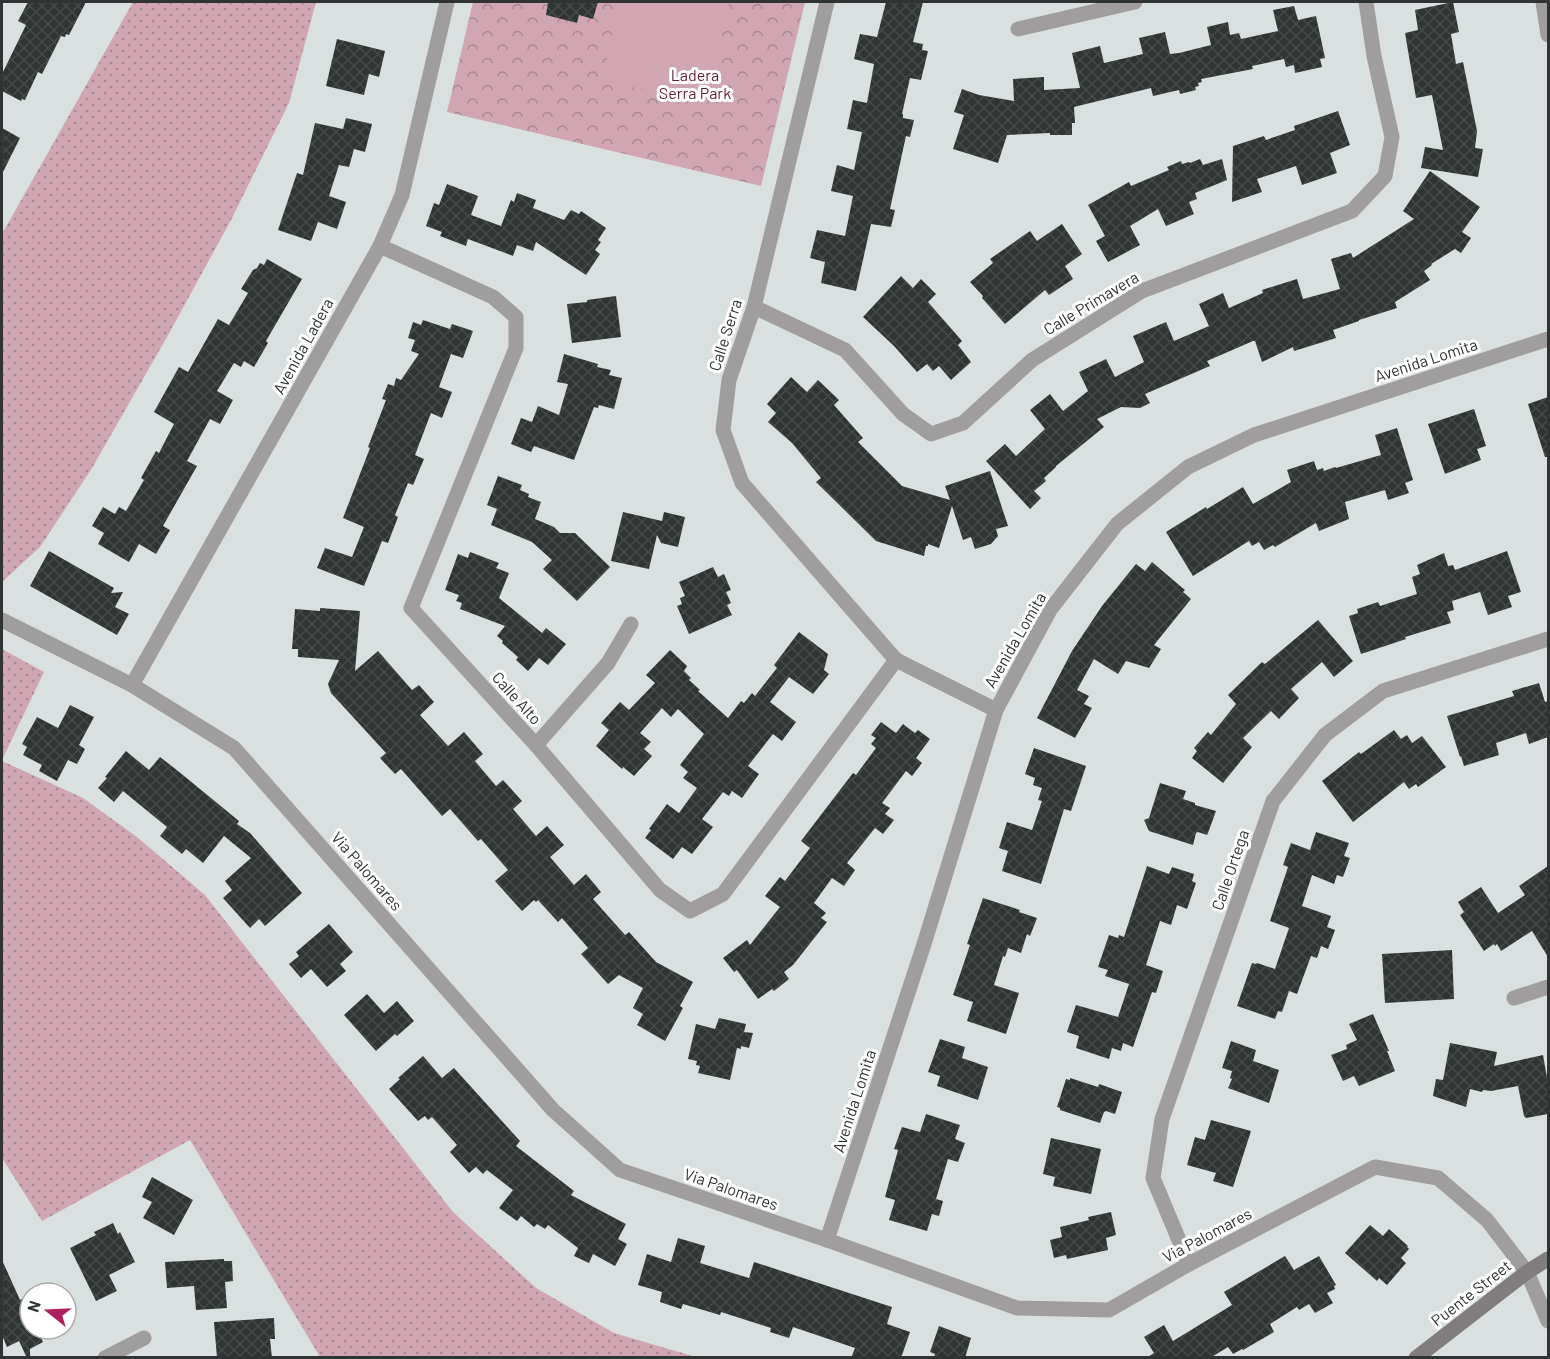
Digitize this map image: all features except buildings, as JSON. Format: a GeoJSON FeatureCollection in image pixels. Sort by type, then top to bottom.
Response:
{"type":"FeatureCollection","features":[{"type":"Feature","properties":{"kind":"street","name":"Avenida Ladera"},"geometry":{"type":"LineString","coordinates":[[132,685],[380,246],[402,195],[447,2]]}},
{"type":"Feature","properties":{"kind":"street","name":"Calle Serra"},"geometry":{"type":"LineString","coordinates":[[827,2],[754,307],[729,380],[723,430],[742,483],[896,660],[996,710]]}},
{"type":"Feature","properties":{"kind":"street"},"geometry":{"type":"LineString","coordinates":[[1018,29],[1135,2]]}},
{"type":"Feature","properties":{"kind":"street","name":"Calle Primavera"},"geometry":{"type":"LineString","coordinates":[[754,307],[845,350],[903,414],[931,434],[963,423],[1032,360],[1142,291],[1352,211],[1385,176],[1392,137],[1374,56],[1366,2]]}},
{"type":"Feature","properties":{"kind":"street"},"geometry":{"type":"LineString","coordinates":[[1543,2],[1548,35]]}},
{"type":"Feature","properties":{"kind":"street","name":"Calle Alto"},"geometry":{"type":"LineString","coordinates":[[380,246],[493,297],[516,316],[516,348],[411,608],[536,745],[660,890],[690,911],[723,894],[896,660]]}},
{"type":"Feature","properties":{"kind":"street","name":"Avenida Lomita"},"geometry":{"type":"LineString","coordinates":[[827,1240],[925,941],[996,710],[1050,610],[1117,524],[1188,467],[1254,435],[1548,339]]}},
{"type":"Feature","properties":{"kind":"street","name":"Via Palomares"},"geometry":{"type":"LineString","coordinates":[[2,620],[132,685],[234,748],[553,1110],[620,1170],[827,1240],[1017,1308],[1109,1310],[1190,1264],[1375,1167],[1438,1178],[1487,1220],[1527,1272],[1548,1321]]}},
{"type":"Feature","properties":{"kind":"street"},"geometry":{"type":"LineString","coordinates":[[536,745],[608,663],[631,624]]}},
{"type":"Feature","properties":{"kind":"street","name":"Calle Ortega"},"geometry":{"type":"LineString","coordinates":[[1190,1264],[1153,1178],[1162,1119],[1272,801],[1325,735],[1383,691],[1548,639]]}},
{"type":"Feature","properties":{"kind":"street"},"geometry":{"type":"LineString","coordinates":[[1514,998],[1548,987]]}},
{"type":"Feature","properties":{"kind":"street","name":"Puente Street"},"geometry":{"type":"LineString","coordinates":[[1416,1358],[1527,1272],[1548,1259]]}},
{"type":"Feature","properties":{"kind":"street"},"geometry":{"type":"LineString","coordinates":[[105,1358],[144,1338]]}},
{"type":"Feature","properties":{"kind":"green space"},"geometry":{"type":"Polygon","coordinates":[[[133,2],[316,2],[289,103],[231,220],[92,468],[40,547],[2,582],[2,234],[133,2]]]}},
{"type":"Feature","properties":{"kind":"green space","name":"Ladera Serra Park"},"geometry":{"type":"Polygon","coordinates":[[[473,2],[805,2],[761,186],[447,112],[473,2]]]}},
{"type":"Feature","properties":{"kind":"green space"},"geometry":{"type":"Polygon","coordinates":[[[620,2],[729,2],[706,104],[602,80],[620,2]]]}},
{"type":"Feature","properties":{"kind":"green space"},"geometry":{"type":"Polygon","coordinates":[[[2,649],[44,672],[2,760],[2,649]]]}},
{"type":"Feature","properties":{"kind":"green space"},"geometry":{"type":"Polygon","coordinates":[[[2,761],[83,798],[137,837],[205,895],[453,1212],[536,1288],[614,1333],[696,1357],[320,1357],[190,1140],[42,1221],[2,1158],[2,761]]]}}]}
